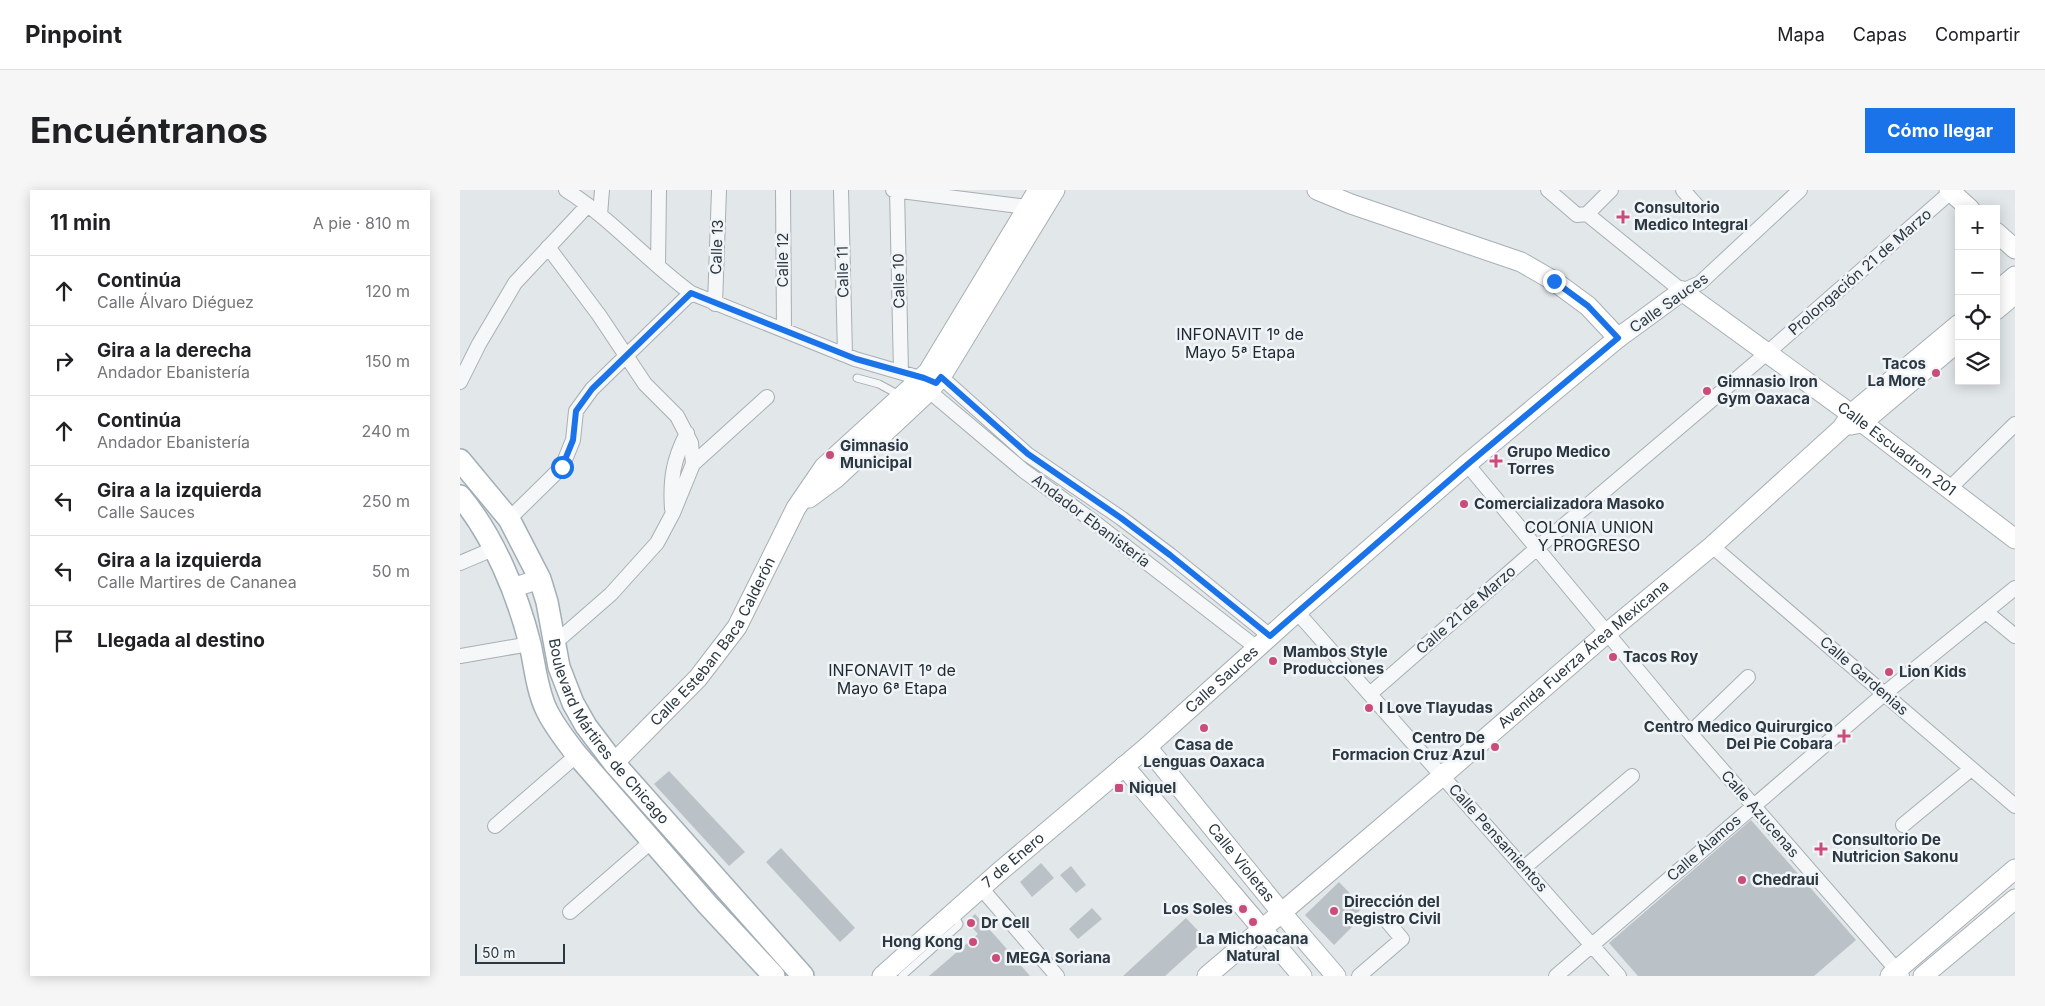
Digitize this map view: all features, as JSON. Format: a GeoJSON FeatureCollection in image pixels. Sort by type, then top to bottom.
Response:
{"type":"FeatureCollection","features":[{"type":"Feature","properties":{"kind":"main road","name":"Boulevard Mártires de Chicago"},"geometry":{"type":"LineString","coordinates":[[460,460],[509,519],[540,579],[556,642],[559,667],[581,718],[614,763],[803,976]]}},
{"type":"Feature","properties":{"kind":"main road","name":"Boulevard Mártires de Chicago"},"geometry":{"type":"LineString","coordinates":[[460,496],[493,549],[512,588],[530,644],[540,692],[546,710],[559,732],[652,841],[774,976]]}},
{"type":"Feature","properties":{"kind":"street","name":"Andador Ebanistería"},"geometry":{"type":"LineString","coordinates":[[566,190],[588,205],[691,293],[845,355],[932,382],[1028,454],[1128,523],[1263,642]]}},
{"type":"Feature","properties":{"kind":"street"},"geometry":{"type":"LineString","coordinates":[[600,215],[602,190]]}},
{"type":"Feature","properties":{"kind":"street"},"geometry":{"type":"LineString","coordinates":[[658,266],[659,190]]}},
{"type":"Feature","properties":{"kind":"street","name":"Calle 13"},"geometry":{"type":"LineString","coordinates":[[716,304],[719,190]]}},
{"type":"Feature","properties":{"kind":"street","name":"Calle 12"},"geometry":{"type":"LineString","coordinates":[[782,190],[784,330]]}},
{"type":"Feature","properties":{"kind":"street","name":"Calle 11"},"geometry":{"type":"LineString","coordinates":[[842,190],[845,355]]}},
{"type":"Feature","properties":{"kind":"street"},"geometry":{"type":"LineString","coordinates":[[893,190],[978,196],[1035,208]]}},
{"type":"Feature","properties":{"kind":"street","name":"Calle 10"},"geometry":{"type":"LineString","coordinates":[[897,190],[901,372]]}},
{"type":"Feature","properties":{"kind":"street","name":"Calle Esteban Baca Calderón"},"geometry":{"type":"LineString","coordinates":[[1035,208],[1038,190]]}},
{"type":"Feature","properties":{"kind":"street","name":"Calle Esteban Baca Calderón"},"geometry":{"type":"LineString","coordinates":[[614,763],[698,678],[737,627],[796,508],[836,478],[907,402],[932,382],[968,318],[1035,208],[1055,190]]}},
{"type":"Feature","properties":{"kind":"street"},"geometry":{"type":"LineString","coordinates":[[1317,190],[1351,204],[1521,262],[1554,281],[1588,306],[1618,338]]}},
{"type":"Feature","properties":{"kind":"street","name":"Calle Escuadron 201"},"geometry":{"type":"LineString","coordinates":[[1548,190],[1577,215],[1587,214],[1682,291],[1767,353],[1852,422],[1949,489],[2015,539]]}},
{"type":"Feature","properties":{"kind":"street"},"geometry":{"type":"LineString","coordinates":[[1587,214],[1611,190]]}},
{"type":"Feature","properties":{"kind":"street"},"geometry":{"type":"LineString","coordinates":[[1683,190],[1698,207]]}},
{"type":"Feature","properties":{"kind":"street","name":"Calle Sauces"},"geometry":{"type":"LineString","coordinates":[[1148,747],[1263,642],[1468,464],[1618,338],[1682,291],[1700,283],[1800,190]]}},
{"type":"Feature","properties":{"kind":"street"},"geometry":{"type":"LineString","coordinates":[[1951,191],[1966,205]]}},
{"type":"Feature","properties":{"kind":"street","name":"Prolongación 21 de Marzo"},"geometry":{"type":"LineString","coordinates":[[1767,353],[1951,191]]}},
{"type":"Feature","properties":{"kind":"street"},"geometry":{"type":"LineString","coordinates":[[460,382],[479,344],[515,283],[588,205]]}},
{"type":"Feature","properties":{"kind":"street"},"geometry":{"type":"LineString","coordinates":[[2000,236],[2015,249]]}},
{"type":"Feature","properties":{"kind":"street"},"geometry":{"type":"LineString","coordinates":[[548,247],[646,384],[677,416],[687,433],[692,449],[692,464],[672,513],[657,543],[618,586],[556,642]]}},
{"type":"Feature","properties":{"kind":"street"},"geometry":{"type":"LineString","coordinates":[[2000,289],[2015,276]]}},
{"type":"Feature","properties":{"kind":"street"},"geometry":{"type":"LineString","coordinates":[[509,519],[539,492],[562,467],[573,440],[576,411],[592,389],[691,293]]}},
{"type":"Feature","properties":{"kind":"street"},"geometry":{"type":"LineString","coordinates":[[2000,307],[2015,294]]}},
{"type":"Feature","properties":{"kind":"street","name":"Avenida Fuerza Área Mexicana"},"geometry":{"type":"LineString","coordinates":[[1207,976],[1607,633],[1712,546],[1955,328]]}},
{"type":"Feature","properties":{"kind":"street","name":"Avenida Fuerza Área Mexicana"},"geometry":{"type":"LineString","coordinates":[[1852,422],[1955,345]]}},
{"type":"Feature","properties":{"kind":"street","name":"Calle 21 de Marzo"},"geometry":{"type":"LineString","coordinates":[[1371,693],[1536,549],[1767,353]]}},
{"type":"Feature","properties":{"kind":"street","name":"Andador Ebanistería"},"geometry":{"type":"LineString","coordinates":[[932,382],[1024,471],[1263,642]]}},
{"type":"Feature","properties":{"kind":"street"},"geometry":{"type":"LineString","coordinates":[[692,464],[767,397]]}},
{"type":"Feature","properties":{"kind":"street"},"geometry":{"type":"LineString","coordinates":[[1949,489],[2015,424]]}},
{"type":"Feature","properties":{"kind":"street"},"geometry":{"type":"LineString","coordinates":[[672,513],[671,483],[676,458],[687,433]]}},
{"type":"Feature","properties":{"kind":"street","name":"Calle Azucenas"},"geometry":{"type":"LineString","coordinates":[[1468,464],[1536,549],[1896,974]]}},
{"type":"Feature","properties":{"kind":"street","name":"Calle Gardenias"},"geometry":{"type":"LineString","coordinates":[[1712,546],[2015,806]]}},
{"type":"Feature","properties":{"kind":"street"},"geometry":{"type":"LineString","coordinates":[[460,563],[493,549]]}},
{"type":"Feature","properties":{"kind":"street"},"geometry":{"type":"LineString","coordinates":[[512,588],[540,579]]}},
{"type":"Feature","properties":{"kind":"street","name":"Calle Álamos"},"geometry":{"type":"LineString","coordinates":[[1556,976],[1884,694],[2015,588]]}},
{"type":"Feature","properties":{"kind":"street","name":"Calle Pensamientos"},"geometry":{"type":"LineString","coordinates":[[1297,612],[1525,867],[1619,976]]}},
{"type":"Feature","properties":{"kind":"street"},"geometry":{"type":"LineString","coordinates":[[1986,612],[2015,636]]}},
{"type":"Feature","properties":{"kind":"street"},"geometry":{"type":"LineString","coordinates":[[460,656],[530,644]]}},
{"type":"Feature","properties":{"kind":"street"},"geometry":{"type":"LineString","coordinates":[[1690,732],[1748,677]]}},
{"type":"Feature","properties":{"kind":"street"},"geometry":{"type":"LineString","coordinates":[[559,732],[581,718]]}},
{"type":"Feature","properties":{"kind":"street","name":"7 de Enero"},"geometry":{"type":"LineString","coordinates":[[882,976],[900,971],[953,914],[981,888],[1148,747]]}},
{"type":"Feature","properties":{"kind":"street","name":"Calle Violetas"},"geometry":{"type":"LineString","coordinates":[[1148,747],[1281,912],[1336,976]]}},
{"type":"Feature","properties":{"kind":"street"},"geometry":{"type":"LineString","coordinates":[[496,826],[577,755]]}},
{"type":"Feature","properties":{"kind":"street","name":"Calle Violetas"},"geometry":{"type":"LineString","coordinates":[[1124,766],[1302,976]]}},
{"type":"Feature","properties":{"kind":"street"},"geometry":{"type":"LineString","coordinates":[[1903,825],[1972,769]]}},
{"type":"Feature","properties":{"kind":"street"},"geometry":{"type":"LineString","coordinates":[[1525,867],[1632,776]]}},
{"type":"Feature","properties":{"kind":"street"},"geometry":{"type":"LineString","coordinates":[[570,912],[652,841]]}},
{"type":"Feature","properties":{"kind":"street"},"geometry":{"type":"LineString","coordinates":[[1896,974],[2015,869]]}},
{"type":"Feature","properties":{"kind":"street"},"geometry":{"type":"LineString","coordinates":[[981,888],[1057,976]]}},
{"type":"Feature","properties":{"kind":"street"},"geometry":{"type":"LineString","coordinates":[[708,904],[725,889]]}},
{"type":"Feature","properties":{"kind":"street"},"geometry":{"type":"LineString","coordinates":[[1922,976],[2013,903]]}},
{"type":"Feature","properties":{"kind":"street"},"geometry":{"type":"LineString","coordinates":[[1358,976],[1402,939],[1387,921]]}},
{"type":"Feature","properties":{"kind":"lane"},"geometry":{"type":"LineString","coordinates":[[857,378],[879,384],[907,402]]}},
{"type":"Feature","properties":{"kind":"building"},"geometry":{"type":"Polygon","coordinates":[[[669,771],[745,852],[729,866],[654,784],[669,771]]]}},
{"type":"Feature","properties":{"kind":"building","name":"Chedraui"},"geometry":{"type":"Polygon","coordinates":[[[1751,820],[1856,940],[1814,976],[1638,976],[1609,943],[1751,820]]]}},
{"type":"Feature","properties":{"kind":"building"},"geometry":{"type":"Polygon","coordinates":[[[781,848],[855,928],[840,942],[766,862],[781,848]]]}},
{"type":"Feature","properties":{"kind":"building"},"geometry":{"type":"Polygon","coordinates":[[[1041,863],[1054,878],[1032,897],[1020,882],[1041,863]]]}},
{"type":"Feature","properties":{"kind":"building"},"geometry":{"type":"Polygon","coordinates":[[[1071,866],[1086,885],[1076,893],[1060,875],[1071,866]]]}},
{"type":"Feature","properties":{"kind":"building","name":"Dirección del Registro Civil"},"geometry":{"type":"Polygon","coordinates":[[[1339,882],[1363,907],[1354,916],[1358,921],[1334,945],[1305,915],[1339,882]]]}},
{"type":"Feature","properties":{"kind":"building"},"geometry":{"type":"Polygon","coordinates":[[[1092,908],[1102,919],[1078,939],[1069,929],[1092,908]]]}},
{"type":"Feature","properties":{"kind":"building"},"geometry":{"type":"Polygon","coordinates":[[[975,914],[1030,976],[929,976],[978,934],[967,922],[975,914]]]}},
{"type":"Feature","properties":{"kind":"building"},"geometry":{"type":"Polygon","coordinates":[[[1186,918],[1206,939],[1165,976],[1123,976],[1186,918]]]}},
{"type":"Feature","properties":{"kind":"place","name":"Consultorio Medico Integral"},"geometry":{"type":"Point","coordinates":[1623,217]}},
{"type":"Feature","properties":{"kind":"place","name":"Tacos La More"},"geometry":{"type":"Point","coordinates":[1936,373]}},
{"type":"Feature","properties":{"kind":"place","name":"Gimnasio Iron Gym Oaxaca"},"geometry":{"type":"Point","coordinates":[1707,391]}},
{"type":"Feature","properties":{"kind":"place","name":"Gimnasio Municipal"},"geometry":{"type":"Point","coordinates":[830,455]}},
{"type":"Feature","properties":{"kind":"place","name":"Grupo Medico Torres"},"geometry":{"type":"Point","coordinates":[1496,461]}},
{"type":"Feature","properties":{"kind":"place","name":"Comercializadora Masoko"},"geometry":{"type":"Point","coordinates":[1464,504]}},
{"type":"Feature","properties":{"kind":"place","name":"Tacos Roy"},"geometry":{"type":"Point","coordinates":[1613,657]}},
{"type":"Feature","properties":{"kind":"place","name":"Mambos Style Producciones"},"geometry":{"type":"Point","coordinates":[1273,661]}},
{"type":"Feature","properties":{"kind":"place","name":"Lion Kids"},"geometry":{"type":"Point","coordinates":[1889,672]}},
{"type":"Feature","properties":{"kind":"place","name":"I Love Tlayudas"},"geometry":{"type":"Point","coordinates":[1369,708]}},
{"type":"Feature","properties":{"kind":"place","name":"Casa de Lenguas Oaxaca"},"geometry":{"type":"Point","coordinates":[1204,728]}},
{"type":"Feature","properties":{"kind":"place","name":"Centro Medico Quirurgico Del Pie Cobara"},"geometry":{"type":"Point","coordinates":[1844,736]}},
{"type":"Feature","properties":{"kind":"place","name":"Centro De Formacion Cruz Azul"},"geometry":{"type":"Point","coordinates":[1495,747]}},
{"type":"Feature","properties":{"kind":"place","name":"Niquel"},"geometry":{"type":"Point","coordinates":[1119,788]}},
{"type":"Feature","properties":{"kind":"place","name":"Consultorio De Nutricion Sakonu"},"geometry":{"type":"Point","coordinates":[1821,849]}},
{"type":"Feature","properties":{"kind":"place","name":"Chedraui"},"geometry":{"type":"Point","coordinates":[1742,880]}},
{"type":"Feature","properties":{"kind":"place","name":"Los Soles"},"geometry":{"type":"Point","coordinates":[1243,909]}},
{"type":"Feature","properties":{"kind":"place","name":"Dirección del Registro Civil"},"geometry":{"type":"Point","coordinates":[1334,911]}},
{"type":"Feature","properties":{"kind":"place","name":"La Michoacana Natural"},"geometry":{"type":"Point","coordinates":[1253,922]}},
{"type":"Feature","properties":{"kind":"place","name":"Dr Cell"},"geometry":{"type":"Point","coordinates":[971,923]}},
{"type":"Feature","properties":{"kind":"place","name":"Hong Kong"},"geometry":{"type":"Point","coordinates":[973,942]}},
{"type":"Feature","properties":{"kind":"place","name":"MEGA Soriana"},"geometry":{"type":"Point","coordinates":[996,958]}},
{"type":"Feature","properties":{"kind":"district","name":"INFONAVIT 1º de Mayo 5ª Etapa"},"geometry":{"type":"Point","coordinates":[1240,343]}},
{"type":"Feature","properties":{"kind":"district","name":"COLONIA UNION Y PROGRESO"},"geometry":{"type":"Point","coordinates":[1589,536]}},
{"type":"Feature","properties":{"kind":"district","name":"INFONAVIT 1º de Mayo 6ª Etapa"},"geometry":{"type":"Point","coordinates":[892,679]}},
{"type":"Feature","properties":{"kind":"route"},"geometry":{"type":"LineString","coordinates":[[562,467],[573,440],[576,411],[592,389],[691,293],[856,359],[936,383],[941,377],[1028,454],[1121,518],[1270,636],[1468,464],[1618,338],[1588,306],[1554,281]]}}]}
